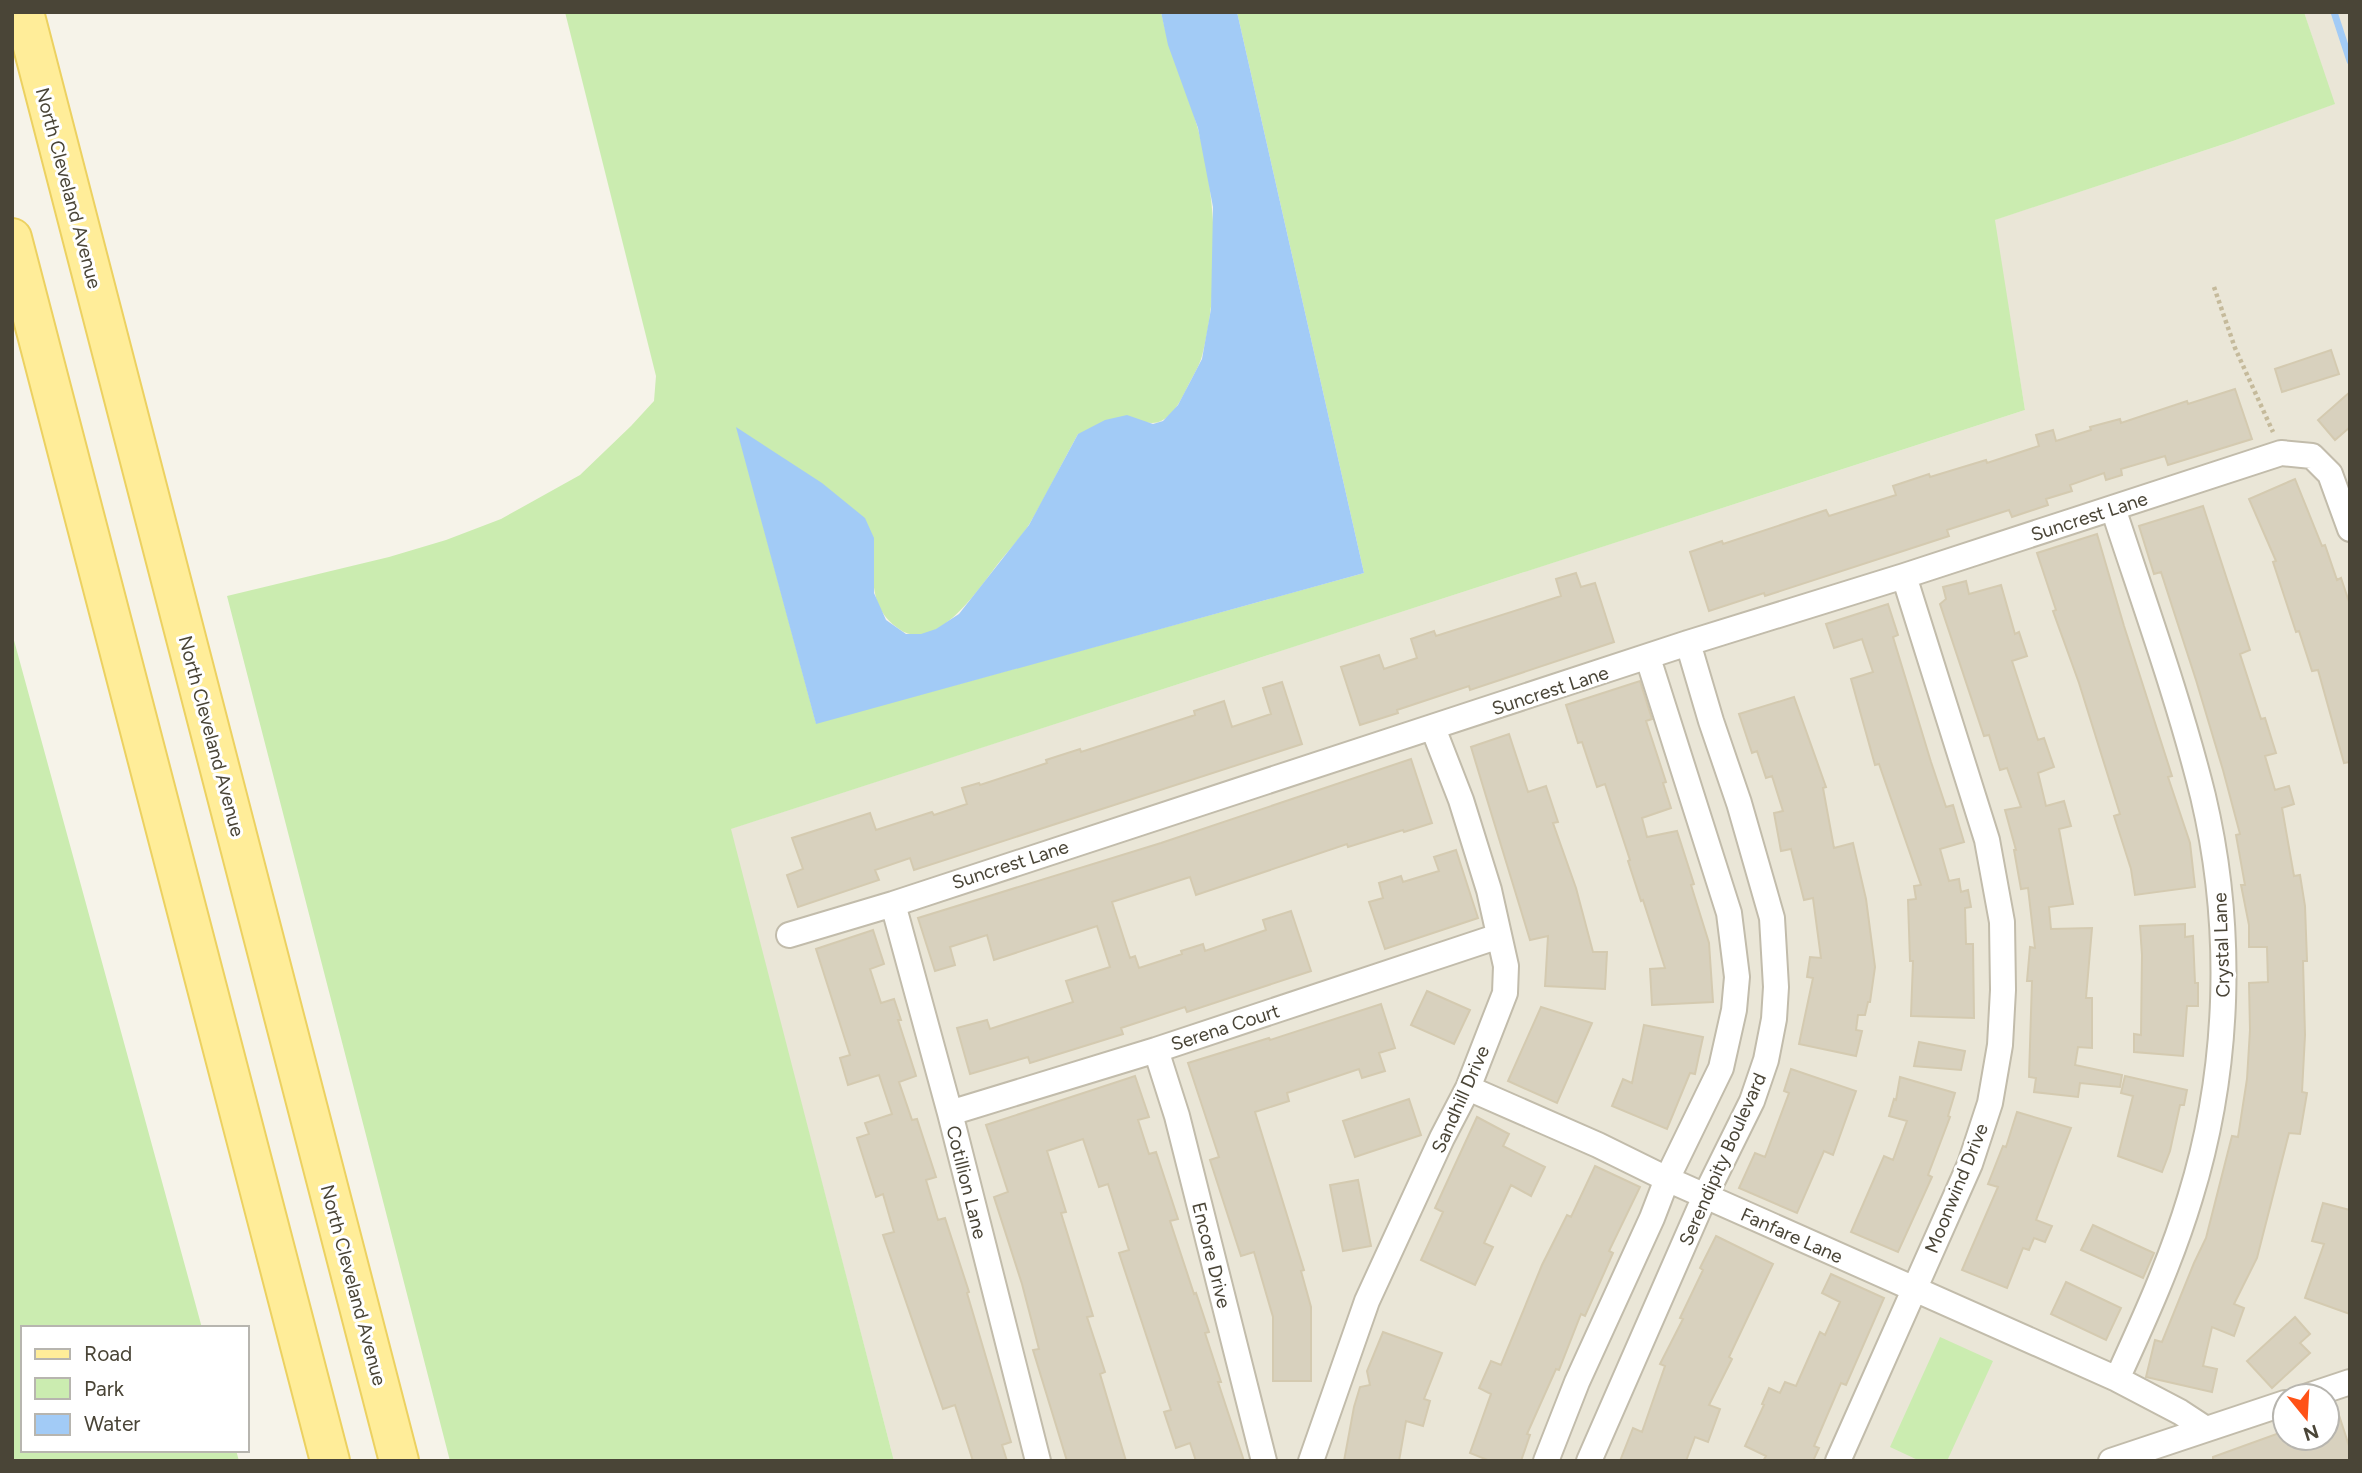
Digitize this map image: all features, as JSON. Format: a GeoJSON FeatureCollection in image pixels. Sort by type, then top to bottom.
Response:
{"type":"FeatureCollection","features":[{"type":"Feature","properties":{"kind":"main road","name":"North Cleveland Avenue"},"geometry":{"type":"LineString","coordinates":[[24,12],[400,1461]]}},
{"type":"Feature","properties":{"kind":"main road"},"geometry":{"type":"LineString","coordinates":[[12,238],[330,1461]]}},
{"type":"Feature","properties":{"kind":"street","name":"Suncrest Lane"},"geometry":{"type":"LineString","coordinates":[[789,935],[893,904],[1688,643],[1904,576],[2281,453],[2312,456],[2330,474],[2350,529]]}},
{"type":"Feature","properties":{"kind":"street","name":"Crystal Lane"},"geometry":{"type":"LineString","coordinates":[[2113,508],[2203,796],[2218,877],[2224,991],[2216,1079],[2191,1196],[2155,1295],[2117,1379]]}},
{"type":"Feature","properties":{"kind":"street","name":"Moonwind Drive"},"geometry":{"type":"LineString","coordinates":[[1838,1461],[1970,1164],[1990,1103],[2000,1045],[2004,964],[2002,922],[1987,840],[1904,576]]}},
{"type":"Feature","properties":{"kind":"street","name":"Serendipity Boulevard"},"geometry":{"type":"LineString","coordinates":[[1590,1461],[1705,1196],[1752,1101],[1766,1060],[1774,1019],[1775,952],[1772,918],[1688,643]]}},
{"type":"Feature","properties":{"kind":"street","name":"Serendipity Boulevard"},"geometry":{"type":"LineString","coordinates":[[1546,1461],[1577,1382],[1667,1179],[1721,1069],[1734,1010],[1737,977],[1729,913],[1648,658]]}},
{"type":"Feature","properties":{"kind":"street","name":"Sandhill Drive"},"geometry":{"type":"LineString","coordinates":[[1311,1461],[1367,1301],[1468,1088],[1506,993],[1506,965],[1489,890],[1461,800],[1433,728]]}},
{"type":"Feature","properties":{"kind":"street","name":"Cotillion Lane"},"geometry":{"type":"LineString","coordinates":[[893,904],[950,1113],[1038,1461]]}},
{"type":"Feature","properties":{"kind":"street","name":"Serena Court"},"geometry":{"type":"LineString","coordinates":[[950,1113],[1156,1050],[1499,936]]}},
{"type":"Feature","properties":{"kind":"street","name":"Encore Drive"},"geometry":{"type":"LineString","coordinates":[[1156,1050],[1180,1129],[1264,1461]]}},
{"type":"Feature","properties":{"kind":"street","name":"Fanfare Lane"},"geometry":{"type":"LineString","coordinates":[[1468,1088],[2117,1379],[2206,1429]]}},
{"type":"Feature","properties":{"kind":"street"},"geometry":{"type":"LineString","coordinates":[[2111,1461],[2271,1408]]}},
{"type":"Feature","properties":{"kind":"path"},"geometry":{"type":"LineString","coordinates":[[2214,287],[2235,348],[2281,453]]}},
{"type":"Feature","properties":{"kind":"shaded area"},"geometry":{"type":"Polygon","coordinates":[[[2304,12],[2350,12],[2350,1461],[894,1461],[730,829],[2025,410],[1994,220],[2233,141],[2334,104],[2304,12]]]}},
{"type":"Feature","properties":{"kind":"green space"},"geometry":{"type":"Polygon","coordinates":[[[565,12],[1161,12],[1194,114],[1204,155],[1214,242],[1212,301],[1202,356],[1183,396],[1165,419],[1078,434],[1023,534],[968,603],[941,627],[913,635],[899,629],[887,618],[876,599],[873,575],[737,428],[816,723],[1364,573],[1237,12],[2304,12],[2335,104],[1995,220],[2025,410],[731,829],[894,1461],[450,1461],[227,596],[389,557],[446,540],[501,519],[580,475],[654,401],[656,376],[565,12]]]}},
{"type":"Feature","properties":{"kind":"green space"},"geometry":{"type":"Polygon","coordinates":[[[12,633],[201,1326],[21,1326],[21,1452],[237,1452],[239,1461],[12,1461],[12,633]]]}},
{"type":"Feature","properties":{"kind":"green space"},"geometry":{"type":"Polygon","coordinates":[[[1940,1337],[1993,1361],[1947,1461],[1920,1461],[1890,1447],[1940,1337]]]}},
{"type":"Feature","properties":{"kind":"water"},"geometry":{"type":"Polygon","coordinates":[[[1161,12],[1237,12],[1364,573],[816,724],[736,427],[822,483],[865,518],[874,538],[874,593],[886,620],[906,634],[921,634],[936,629],[959,614],[1029,525],[1078,434],[1105,420],[1127,415],[1153,424],[1163,421],[1178,405],[1202,359],[1211,309],[1213,207],[1198,128],[1168,45],[1161,12]]]}},
{"type":"Feature","properties":{"kind":"building"},"geometry":{"type":"Polygon","coordinates":[[[2331,350],[2339,374],[2282,392],[2275,369],[2331,350]]]}},
{"type":"Feature","properties":{"kind":"building"},"geometry":{"type":"Polygon","coordinates":[[[2235,389],[2252,439],[2168,465],[2165,456],[2121,469],[2122,475],[2106,480],[2104,473],[2070,485],[2072,491],[2046,499],[2048,505],[2012,517],[2009,510],[1947,530],[1949,536],[1765,596],[1764,593],[1709,611],[1690,552],[1826,510],[1829,516],[1896,495],[1893,486],[1986,460],[1987,463],[2039,446],[2036,435],[2053,430],[2056,441],[2091,430],[2090,427],[2120,419],[2121,423],[2187,401],[2188,404],[2235,389]]]}},
{"type":"Feature","properties":{"kind":"building"},"geometry":{"type":"Polygon","coordinates":[[[2350,392],[2350,427],[2335,440],[2318,420],[2350,392]]]}},
{"type":"Feature","properties":{"kind":"building"},"geometry":{"type":"Polygon","coordinates":[[[2295,479],[2322,546],[2325,545],[2337,580],[2341,578],[2350,605],[2350,762],[2344,763],[2318,670],[2312,671],[2299,631],[2296,632],[2273,562],[2276,561],[2249,499],[2295,479]]]}},
{"type":"Feature","properties":{"kind":"building"},"geometry":{"type":"Polygon","coordinates":[[[2203,506],[2250,650],[2240,654],[2261,719],[2265,718],[2276,753],[2265,756],[2275,790],[2289,786],[2294,804],[2282,808],[2294,876],[2300,875],[2305,906],[2307,961],[2303,961],[2305,1035],[2302,1092],[2307,1093],[2300,1134],[2289,1133],[2257,1258],[2234,1304],[2244,1308],[2234,1336],[2212,1327],[2203,1366],[2217,1369],[2212,1392],[2146,1377],[2155,1340],[2162,1342],[2206,1238],[2232,1136],[2238,1137],[2247,1079],[2249,983],[2268,982],[2267,947],[2249,947],[2249,925],[2241,885],[2245,885],[2236,835],[2240,834],[2223,770],[2161,572],[2154,574],[2139,526],[2203,506]]]}},
{"type":"Feature","properties":{"kind":"building"},"geometry":{"type":"Polygon","coordinates":[[[2097,534],[2172,776],[2168,777],[2190,843],[2195,887],[2135,895],[2131,869],[2114,816],[2120,814],[2079,683],[2053,611],[2056,610],[2037,553],[2097,534]]]}},
{"type":"Feature","properties":{"kind":"building"},"geometry":{"type":"Polygon","coordinates":[[[1576,573],[1581,587],[1595,583],[1614,642],[1470,690],[1469,686],[1360,725],[1341,667],[1379,655],[1384,669],[1417,658],[1411,639],[1434,631],[1436,636],[1561,596],[1556,579],[1576,573]]]}},
{"type":"Feature","properties":{"kind":"building"},"geometry":{"type":"Polygon","coordinates":[[[1966,581],[1969,594],[2001,585],[2015,634],[2019,632],[2027,656],[2012,661],[2038,740],[2044,738],[2054,767],[2038,773],[2046,806],[2064,801],[2071,826],[2059,829],[2073,904],[2049,907],[2051,929],[2092,928],[2086,998],[2092,998],[2092,1048],[2078,1047],[2075,1065],[2122,1075],[2120,1087],[2080,1083],[2078,1097],[2034,1092],[2036,1078],[2029,1077],[2032,981],[2027,981],[2030,947],[2035,948],[2028,888],[2021,889],[2016,850],[2005,810],[2021,807],[2007,768],[2000,770],[1989,735],[1984,736],[1940,604],[1946,599],[1943,587],[1966,581]]]}},
{"type":"Feature","properties":{"kind":"building"},"geometry":{"type":"Polygon","coordinates":[[[1888,604],[1898,635],[1893,637],[1931,762],[1946,807],[1953,805],[1964,842],[1940,849],[1949,881],[1959,879],[1961,892],[1968,890],[1971,907],[1965,908],[1966,944],[1973,944],[1974,1018],[1911,1016],[1913,961],[1910,961],[1908,900],[1916,899],[1914,886],[1921,885],[1879,764],[1875,765],[1851,679],[1873,672],[1862,639],[1834,648],[1826,624],[1888,604]]]}},
{"type":"Feature","properties":{"kind":"building"},"geometry":{"type":"Polygon","coordinates":[[[1640,681],[1652,719],[1646,721],[1666,782],[1663,783],[1671,808],[1642,818],[1647,837],[1677,831],[1709,943],[1713,1002],[1652,1005],[1650,969],[1665,968],[1605,784],[1597,787],[1582,742],[1578,743],[1566,705],[1640,681]]]}},
{"type":"Feature","properties":{"kind":"building"},"geometry":{"type":"Polygon","coordinates":[[[1282,682],[1302,744],[914,870],[910,858],[875,870],[879,880],[798,907],[787,875],[803,869],[792,838],[870,813],[876,830],[932,812],[934,815],[967,804],[962,788],[979,783],[980,785],[1047,763],[1046,760],[1080,749],[1081,752],[1195,715],[1194,711],[1224,701],[1232,727],[1271,714],[1263,688],[1282,682]]]}},
{"type":"Feature","properties":{"kind":"building"},"geometry":{"type":"Polygon","coordinates":[[[1794,697],[1826,787],[1823,788],[1834,848],[1853,843],[1866,899],[1875,967],[1870,1002],[1865,1015],[1858,1015],[1856,1030],[1862,1031],[1856,1056],[1799,1044],[1813,978],[1807,977],[1810,957],[1821,958],[1813,898],[1804,900],[1791,849],[1781,851],[1774,813],[1783,811],[1772,776],[1766,778],[1757,751],[1752,753],[1739,714],[1794,697]]]}},
{"type":"Feature","properties":{"kind":"building"},"geometry":{"type":"Polygon","coordinates":[[[1509,734],[1528,792],[1546,786],[1558,822],[1553,823],[1576,888],[1593,952],[1607,952],[1605,989],[1545,986],[1548,936],[1530,940],[1471,747],[1509,734]]]}},
{"type":"Feature","properties":{"kind":"building"},"geometry":{"type":"Polygon","coordinates":[[[1411,759],[1432,823],[1348,847],[1347,844],[1196,895],[1190,877],[1112,902],[1130,958],[1135,956],[1139,968],[1203,944],[1205,951],[1266,930],[1263,920],[1291,911],[1311,971],[1187,1012],[1185,1007],[1121,1028],[1123,1034],[1030,1063],[1028,1057],[970,1074],[957,1028],[987,1020],[990,1029],[1073,1002],[1066,981],[1110,967],[1097,926],[994,960],[987,935],[950,947],[955,965],[935,971],[918,918],[1161,843],[1411,759]]]}},
{"type":"Feature","properties":{"kind":"building"},"geometry":{"type":"Polygon","coordinates":[[[1456,850],[1478,918],[1385,949],[1369,902],[1383,898],[1379,883],[1401,876],[1403,882],[1439,871],[1434,857],[1456,850]]]}},
{"type":"Feature","properties":{"kind":"building"},"geometry":{"type":"Polygon","coordinates":[[[2185,924],[2185,937],[2193,936],[2198,1006],[2187,1006],[2183,1056],[2134,1052],[2134,1034],[2141,1035],[2140,926],[2185,924]]]}},
{"type":"Feature","properties":{"kind":"building"},"geometry":{"type":"Polygon","coordinates":[[[873,930],[884,964],[870,969],[881,1003],[894,999],[901,1020],[898,1020],[916,1076],[899,1082],[912,1120],[917,1119],[936,1177],[926,1180],[938,1220],[945,1218],[969,1292],[967,1293],[1011,1442],[1002,1445],[1007,1461],[973,1461],[955,1405],[943,1409],[883,1235],[894,1232],[883,1194],[876,1197],[857,1138],[869,1134],[865,1123],[892,1114],[879,1075],[848,1085],[840,1058],[850,1055],[816,949],[873,930]]]}},
{"type":"Feature","properties":{"kind":"building"},"geometry":{"type":"Polygon","coordinates":[[[1427,991],[1470,1010],[1454,1044],[1411,1025],[1427,991]]]}},
{"type":"Feature","properties":{"kind":"building"},"geometry":{"type":"Polygon","coordinates":[[[1381,1004],[1395,1048],[1379,1053],[1385,1071],[1362,1078],[1359,1069],[1287,1093],[1289,1101],[1255,1112],[1304,1270],[1301,1271],[1311,1307],[1311,1381],[1273,1381],[1273,1317],[1254,1252],[1241,1256],[1210,1160],[1219,1157],[1188,1063],[1381,1004]]]}},
{"type":"Feature","properties":{"kind":"building"},"geometry":{"type":"Polygon","coordinates":[[[1541,1007],[1592,1023],[1557,1103],[1508,1081],[1541,1007]]]}},
{"type":"Feature","properties":{"kind":"building"},"geometry":{"type":"Polygon","coordinates":[[[1644,1025],[1703,1037],[1695,1074],[1690,1073],[1667,1129],[1612,1106],[1623,1079],[1632,1083],[1644,1025]]]}},
{"type":"Feature","properties":{"kind":"building"},"geometry":{"type":"Polygon","coordinates":[[[1919,1042],[1965,1051],[1961,1070],[1914,1066],[1919,1042]]]}},
{"type":"Feature","properties":{"kind":"building"},"geometry":{"type":"Polygon","coordinates":[[[1791,1069],[1856,1091],[1833,1155],[1824,1151],[1797,1213],[1739,1188],[1755,1153],[1765,1157],[1789,1093],[1784,1091],[1791,1069]]]}},
{"type":"Feature","properties":{"kind":"building"},"geometry":{"type":"Polygon","coordinates":[[[1135,1076],[1149,1117],[1138,1120],[1149,1154],[1156,1152],[1178,1219],[1170,1221],[1209,1332],[1205,1333],[1221,1382],[1218,1382],[1244,1461],[1196,1461],[1190,1443],[1176,1448],[1164,1412],[1171,1410],[1119,1253],[1129,1250],[1108,1184],[1099,1187],[1083,1139],[1047,1151],[1066,1212],[1061,1213],[1093,1316],[1087,1317],[1105,1372],[1100,1374],[1126,1461],[1067,1461],[1033,1350],[1039,1349],[1022,1284],[994,1197],[1008,1192],[986,1125],[1135,1076]]]}},
{"type":"Feature","properties":{"kind":"building"},"geometry":{"type":"Polygon","coordinates":[[[2125,1076],[2187,1090],[2184,1105],[2180,1105],[2170,1151],[2162,1172],[2118,1156],[2133,1096],[2121,1093],[2125,1076]]]}},
{"type":"Feature","properties":{"kind":"building"},"geometry":{"type":"Polygon","coordinates":[[[1900,1077],[1955,1093],[1948,1116],[1950,1117],[1928,1175],[1932,1177],[1898,1252],[1851,1232],[1884,1156],[1893,1160],[1907,1121],[1889,1116],[1894,1099],[1896,1100],[1900,1077]]]}},
{"type":"Feature","properties":{"kind":"building"},"geometry":{"type":"Polygon","coordinates":[[[1409,1099],[1421,1135],[1355,1157],[1343,1121],[1409,1099]]]}},
{"type":"Feature","properties":{"kind":"building"},"geometry":{"type":"Polygon","coordinates":[[[2017,1112],[2071,1128],[2036,1220],[2052,1226],[2045,1242],[2034,1238],[2029,1250],[2023,1248],[2007,1288],[1962,1270],[1998,1187],[1988,1184],[2003,1146],[2006,1147],[2017,1112]]]}},
{"type":"Feature","properties":{"kind":"building"},"geometry":{"type":"Polygon","coordinates":[[[1477,1117],[1509,1134],[1503,1146],[1545,1167],[1531,1196],[1511,1185],[1484,1243],[1493,1247],[1475,1285],[1421,1260],[1443,1212],[1435,1208],[1477,1117]]]}},
{"type":"Feature","properties":{"kind":"building"},"geometry":{"type":"Polygon","coordinates":[[[1595,1166],[1640,1187],[1609,1251],[1613,1253],[1585,1316],[1581,1314],[1559,1370],[1556,1369],[1527,1434],[1530,1435],[1521,1461],[1490,1461],[1470,1453],[1491,1394],[1479,1388],[1491,1361],[1501,1365],[1542,1265],[1567,1215],[1571,1217],[1595,1166]]]}},
{"type":"Feature","properties":{"kind":"building"},"geometry":{"type":"Polygon","coordinates":[[[1358,1180],[1371,1246],[1343,1251],[1330,1185],[1358,1180]]]}},
{"type":"Feature","properties":{"kind":"building"},"geometry":{"type":"Polygon","coordinates":[[[2323,1203],[2350,1210],[2350,1314],[2305,1298],[2324,1244],[2312,1241],[2323,1203]]]}},
{"type":"Feature","properties":{"kind":"building"},"geometry":{"type":"Polygon","coordinates":[[[2093,1225],[2154,1253],[2143,1278],[2081,1250],[2093,1225]]]}},
{"type":"Feature","properties":{"kind":"building"},"geometry":{"type":"Polygon","coordinates":[[[1716,1236],[1773,1264],[1709,1405],[1720,1409],[1708,1442],[1695,1437],[1686,1461],[1620,1461],[1633,1428],[1642,1432],[1665,1366],[1660,1364],[1683,1319],[1680,1318],[1716,1236]]]}},
{"type":"Feature","properties":{"kind":"building"},"geometry":{"type":"Polygon","coordinates":[[[1831,1274],[1884,1298],[1846,1385],[1841,1383],[1814,1446],[1819,1448],[1813,1461],[1763,1461],[1766,1456],[1745,1446],[1769,1388],[1780,1393],[1785,1382],[1796,1386],[1820,1332],[1825,1335],[1840,1302],[1822,1293],[1831,1274]]]}},
{"type":"Feature","properties":{"kind":"building"},"geometry":{"type":"Polygon","coordinates":[[[2066,1282],[2121,1308],[2106,1340],[2051,1314],[2066,1282]]]}},
{"type":"Feature","properties":{"kind":"building"},"geometry":{"type":"Polygon","coordinates":[[[2295,1317],[2310,1334],[2300,1343],[2310,1353],[2279,1382],[2271,1382],[2271,1387],[2247,1361],[2295,1317]]]}},
{"type":"Feature","properties":{"kind":"building"},"geometry":{"type":"Polygon","coordinates":[[[1383,1332],[1442,1353],[1424,1399],[1430,1401],[1423,1426],[1406,1421],[1399,1461],[1344,1461],[1360,1387],[1370,1385],[1367,1371],[1383,1332]]]}},
{"type":"Feature","properties":{"kind":"building"},"geometry":{"type":"Polygon","coordinates":[[[2341,1421],[2350,1449],[2350,1461],[2213,1461],[2213,1457],[2271,1436],[2271,1452],[2341,1452],[2341,1421]]]}},
{"type":"Feature","properties":{"kind":"waterway"},"geometry":{"type":"LineString","coordinates":[[2334,12],[2350,61]]}}]}
